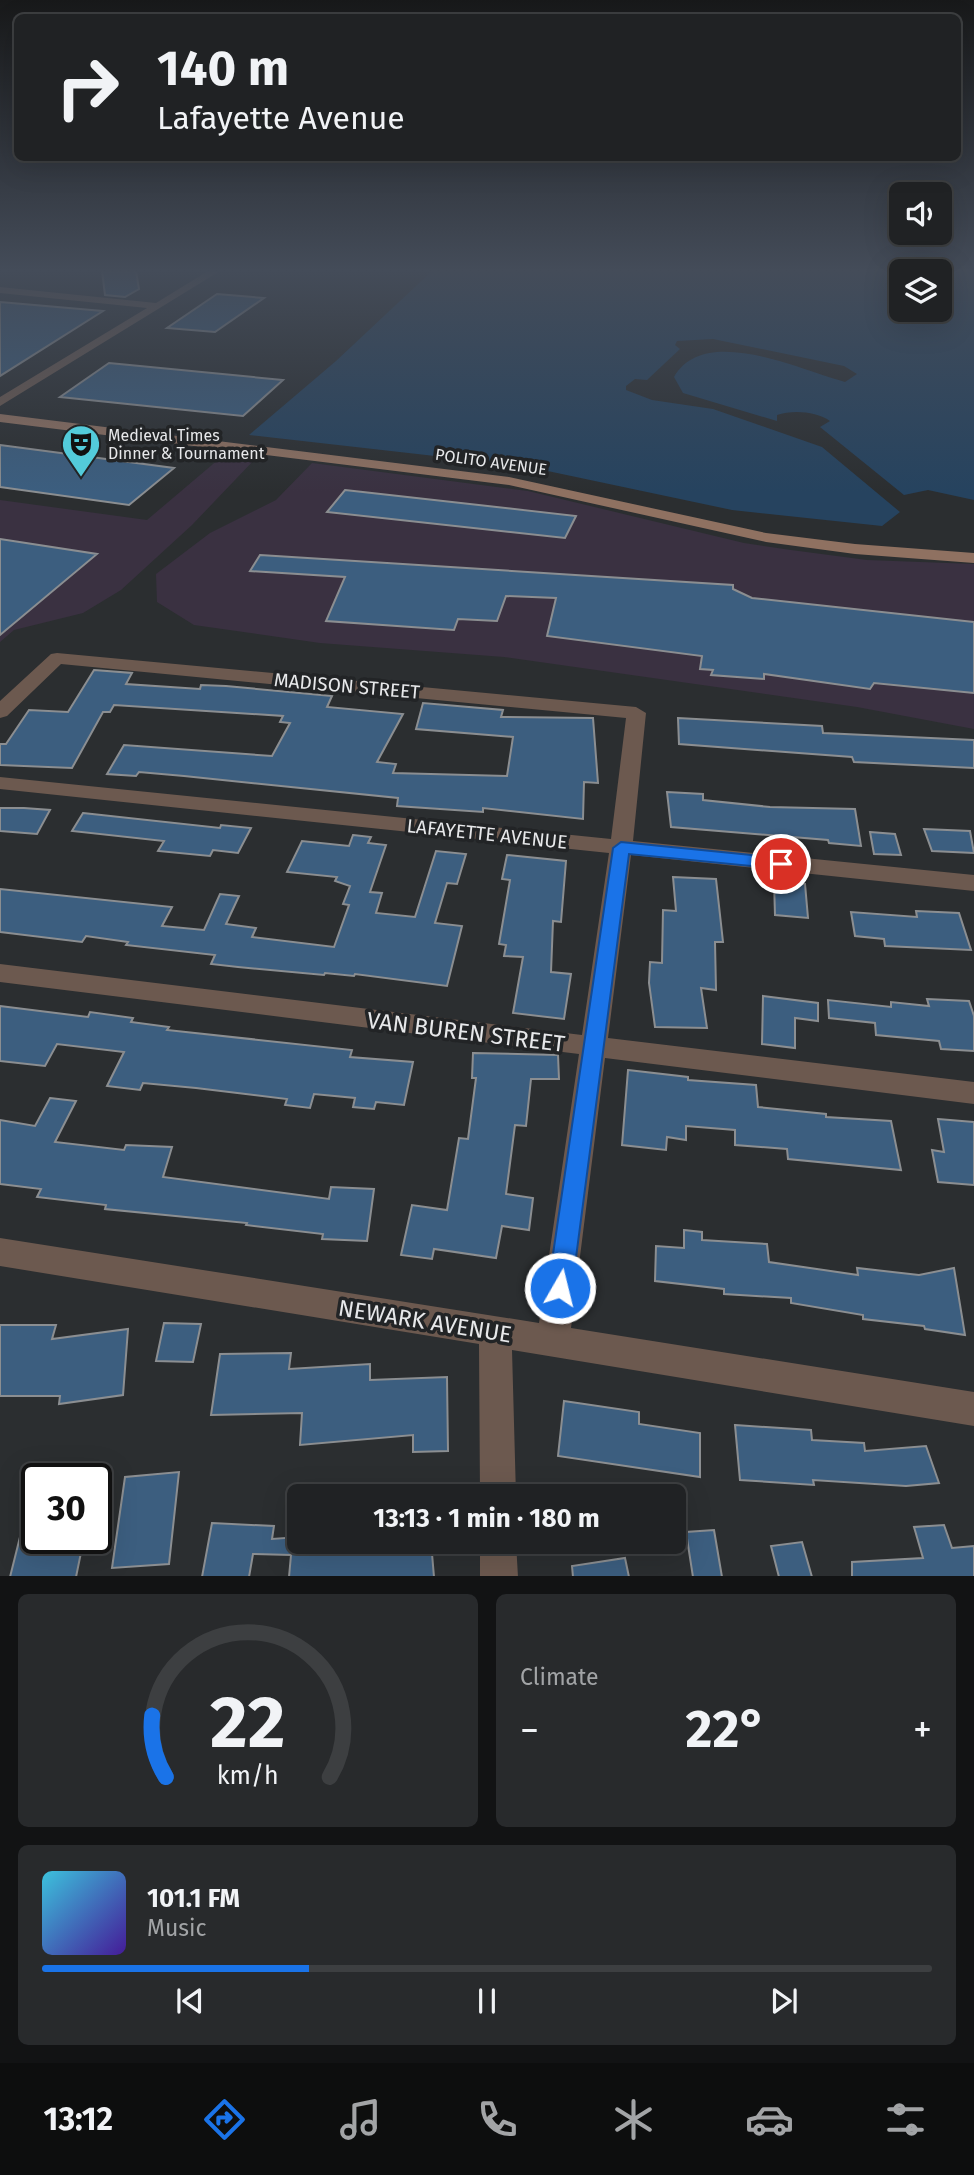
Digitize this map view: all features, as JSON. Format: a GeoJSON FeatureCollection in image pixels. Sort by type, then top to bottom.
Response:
{"type":"FeatureCollection","features":[{"type":"Feature","properties":{"kind":"street"},"geometry":{"type":"LineString","coordinates":[[0,402],[95,345]]}},
{"type":"Feature","properties":{"kind":"street","name":"POLITO AVENUE"},"geometry":{"type":"LineString","coordinates":[[0,418],[509,481],[589,496],[685,521],[793,542],[974,558]]}},
{"type":"Feature","properties":{"kind":"street","name":"MADISON STREET"},"geometry":{"type":"LineString","coordinates":[[0,712],[57,658],[636,713],[621,848]]}},
{"type":"Feature","properties":{"kind":"street","name":"LAFAYETTE AVENUE"},"geometry":{"type":"LineString","coordinates":[[0,783],[974,883]]}},
{"type":"Feature","properties":{"kind":"street"},"geometry":{"type":"LineString","coordinates":[[553,1341],[621,848]]}},
{"type":"Feature","properties":{"kind":"street","name":"VAN BUREN STREET"},"geometry":{"type":"LineString","coordinates":[[0,973],[974,1093]]}},
{"type":"Feature","properties":{"kind":"street","name":"NEWARK AVENUE"},"geometry":{"type":"LineString","coordinates":[[0,1252],[974,1409]]}},
{"type":"Feature","properties":{"kind":"street"},"geometry":{"type":"LineString","coordinates":[[495,1332],[498,1484]]}},
{"type":"Feature","properties":{"kind":"street"},"geometry":{"type":"LineString","coordinates":[[498,1554],[499,1576]]}},
{"type":"Feature","properties":{"kind":"shaded area"},"geometry":{"type":"Polygon","coordinates":[[[354,345],[675,345],[680,349],[647,380],[635,379],[626,386],[626,390],[652,400],[713,409],[822,447],[900,512],[882,526],[732,510],[524,466],[249,435],[354,345]]]}},
{"type":"Feature","properties":{"kind":"shaded area"},"geometry":{"type":"Polygon","coordinates":[[[740,345],[974,345],[974,500],[928,490],[904,495],[820,427],[830,421],[818,415],[790,412],[777,415],[777,421],[683,393],[674,377],[688,361],[708,353],[730,352],[780,361],[845,382],[857,374],[844,366],[740,345]]]}},
{"type":"Feature","properties":{"kind":"shaded area"},"geometry":{"type":"Polygon","coordinates":[[[226,453],[256,458],[192,525],[121,590],[83,613],[14,630],[0,642],[0,500],[147,520],[226,453]]]}},
{"type":"Feature","properties":{"kind":"shaded area"},"geometry":{"type":"Polygon","coordinates":[[[312,463],[528,491],[744,543],[867,560],[974,564],[974,729],[857,707],[504,657],[320,643],[194,625],[157,602],[156,574],[210,533],[276,500],[312,463]]]}},
{"type":"Feature","properties":{"kind":"building"},"geometry":{"type":"Polygon","coordinates":[[[0,345],[50,345],[0,376],[0,345]]]}},
{"type":"Feature","properties":{"kind":"building"},"geometry":{"type":"Polygon","coordinates":[[[109,363],[283,380],[243,416],[60,397],[109,363]]]}},
{"type":"Feature","properties":{"kind":"building","name":"Medieval Times Dinner & Tournament"},"geometry":{"type":"Polygon","coordinates":[[[0,445],[174,468],[129,505],[0,487],[0,445]]]}},
{"type":"Feature","properties":{"kind":"building"},"geometry":{"type":"Polygon","coordinates":[[[345,490],[576,516],[565,538],[327,512],[345,490]]]}},
{"type":"Feature","properties":{"kind":"building"},"geometry":{"type":"Polygon","coordinates":[[[0,539],[97,554],[0,635],[0,539]]]}},
{"type":"Feature","properties":{"kind":"building"},"geometry":{"type":"Polygon","coordinates":[[[260,555],[733,585],[733,589],[752,598],[974,622],[974,693],[874,683],[870,689],[764,674],[764,679],[711,675],[713,670],[700,669],[702,656],[547,636],[556,598],[506,596],[497,621],[458,619],[454,630],[326,621],[345,577],[250,571],[260,555]]]}},
{"type":"Feature","properties":{"kind":"building"},"geometry":{"type":"Polygon","coordinates":[[[94,670],[132,673],[126,684],[200,689],[201,685],[226,686],[332,696],[327,707],[403,714],[377,762],[396,764],[393,773],[507,776],[513,737],[416,729],[423,703],[503,710],[501,717],[593,718],[598,783],[584,782],[583,819],[483,808],[483,812],[397,806],[398,798],[184,776],[139,772],[136,776],[107,774],[124,745],[272,756],[290,723],[280,722],[283,716],[114,705],[110,712],[103,712],[72,768],[0,765],[0,744],[6,744],[29,710],[68,712],[94,670]]]}},
{"type":"Feature","properties":{"kind":"building"},"geometry":{"type":"Polygon","coordinates":[[[678,718],[822,726],[823,733],[974,740],[974,768],[854,762],[852,757],[679,744],[678,718]]]}},
{"type":"Feature","properties":{"kind":"building"},"geometry":{"type":"Polygon","coordinates":[[[667,792],[703,794],[703,800],[770,807],[855,809],[861,846],[829,843],[828,840],[671,827],[667,792]]]}},
{"type":"Feature","properties":{"kind":"building"},"geometry":{"type":"Polygon","coordinates":[[[0,808],[50,810],[37,834],[0,831],[0,808]]]}},
{"type":"Feature","properties":{"kind":"building"},"geometry":{"type":"Polygon","coordinates":[[[83,813],[220,828],[221,825],[251,828],[238,853],[213,850],[210,856],[158,851],[164,841],[72,831],[83,813]]]}},
{"type":"Feature","properties":{"kind":"building"},"geometry":{"type":"Polygon","coordinates":[[[924,829],[970,831],[974,853],[932,851],[924,829]]]}},
{"type":"Feature","properties":{"kind":"building"},"geometry":{"type":"Polygon","coordinates":[[[870,832],[895,834],[901,855],[874,854],[870,832]]]}},
{"type":"Feature","properties":{"kind":"building"},"geometry":{"type":"Polygon","coordinates":[[[353,835],[371,837],[368,843],[386,845],[370,892],[382,893],[376,913],[415,917],[436,851],[466,854],[457,884],[447,883],[435,923],[462,926],[447,986],[355,974],[324,975],[211,964],[215,955],[126,945],[128,942],[86,936],[82,942],[0,932],[0,889],[172,907],[162,926],[204,930],[220,894],[239,896],[226,924],[256,928],[252,937],[334,947],[349,905],[343,904],[350,886],[335,881],[337,877],[287,872],[302,841],[349,846],[353,835]]]}},
{"type":"Feature","properties":{"kind":"building"},"geometry":{"type":"Polygon","coordinates":[[[507,855],[566,861],[561,922],[553,921],[551,972],[571,974],[564,1019],[513,1013],[523,957],[504,956],[506,945],[499,944],[510,880],[502,879],[507,855]]]}},
{"type":"Feature","properties":{"kind":"building"},"geometry":{"type":"Polygon","coordinates":[[[673,877],[716,879],[723,942],[715,942],[716,990],[701,988],[707,1028],[655,1027],[649,983],[650,962],[662,963],[663,910],[676,911],[673,877]]]}},
{"type":"Feature","properties":{"kind":"building"},"geometry":{"type":"Polygon","coordinates":[[[774,881],[805,884],[808,918],[775,915],[774,881]]]}},
{"type":"Feature","properties":{"kind":"building"},"geometry":{"type":"Polygon","coordinates":[[[916,911],[959,913],[971,950],[885,946],[884,939],[855,936],[851,912],[917,917],[916,911]]]}},
{"type":"Feature","properties":{"kind":"building"},"geometry":{"type":"Polygon","coordinates":[[[763,996],[818,1003],[818,1021],[795,1018],[795,1048],[762,1044],[763,996]]]}},
{"type":"Feature","properties":{"kind":"building"},"geometry":{"type":"Polygon","coordinates":[[[927,999],[969,1001],[974,1016],[974,1051],[941,1049],[939,1041],[876,1035],[875,1023],[829,1018],[828,1000],[891,1007],[891,1002],[929,1006],[927,999]]]}},
{"type":"Feature","properties":{"kind":"building"},"geometry":{"type":"Polygon","coordinates":[[[0,1006],[88,1017],[90,1012],[133,1018],[131,1022],[169,1027],[167,1030],[352,1050],[350,1057],[413,1062],[404,1105],[376,1102],[374,1109],[353,1107],[355,1098],[314,1094],[310,1108],[285,1105],[287,1099],[196,1088],[143,1083],[140,1090],[107,1086],[124,1052],[57,1044],[45,1066],[0,1061],[0,1006]]]}},
{"type":"Feature","properties":{"kind":"building"},"geometry":{"type":"Polygon","coordinates":[[[473,1053],[558,1055],[559,1079],[531,1079],[526,1126],[515,1125],[506,1194],[533,1198],[529,1230],[502,1226],[496,1258],[434,1249],[432,1259],[401,1255],[412,1205],[447,1210],[459,1138],[468,1139],[476,1078],[472,1078],[473,1053]]]}},
{"type":"Feature","properties":{"kind":"building"},"geometry":{"type":"Polygon","coordinates":[[[628,1070],[688,1077],[688,1080],[756,1085],[758,1107],[826,1114],[826,1117],[891,1121],[901,1170],[788,1159],[787,1149],[735,1145],[735,1130],[686,1126],[686,1140],[667,1137],[666,1150],[622,1145],[628,1070]]]}},
{"type":"Feature","properties":{"kind":"building"},"geometry":{"type":"Polygon","coordinates":[[[50,1098],[76,1101],[55,1142],[124,1150],[126,1145],[172,1147],[163,1177],[329,1199],[331,1187],[374,1189],[367,1241],[322,1239],[323,1234],[246,1225],[247,1223],[105,1209],[106,1205],[37,1197],[41,1189],[0,1184],[0,1120],[35,1126],[50,1098]]]}},
{"type":"Feature","properties":{"kind":"building"},"geometry":{"type":"Polygon","coordinates":[[[938,1119],[974,1122],[974,1185],[938,1182],[932,1150],[944,1152],[938,1119]]]}},
{"type":"Feature","properties":{"kind":"building"},"geometry":{"type":"Polygon","coordinates":[[[684,1230],[702,1232],[702,1240],[767,1244],[769,1262],[858,1275],[857,1268],[919,1275],[954,1268],[965,1335],[925,1329],[924,1326],[863,1319],[863,1315],[791,1303],[791,1298],[724,1294],[724,1289],[655,1281],[656,1246],[684,1248],[684,1230]]]}},
{"type":"Feature","properties":{"kind":"building"},"geometry":{"type":"Polygon","coordinates":[[[164,1323],[201,1324],[193,1362],[156,1361],[164,1323]]]}},
{"type":"Feature","properties":{"kind":"building"},"geometry":{"type":"Polygon","coordinates":[[[0,1325],[56,1325],[52,1339],[128,1329],[123,1395],[59,1404],[60,1396],[0,1396],[0,1325]]]}},
{"type":"Feature","properties":{"kind":"building"},"geometry":{"type":"Polygon","coordinates":[[[291,1353],[289,1369],[370,1364],[370,1380],[447,1377],[448,1451],[413,1452],[413,1435],[300,1445],[302,1413],[211,1415],[220,1354],[291,1353]]]}},
{"type":"Feature","properties":{"kind":"building"},"geometry":{"type":"Polygon","coordinates":[[[564,1401],[639,1412],[639,1424],[700,1433],[700,1477],[558,1456],[564,1401]]]}},
{"type":"Feature","properties":{"kind":"building"},"geometry":{"type":"Polygon","coordinates":[[[735,1425],[811,1430],[812,1440],[864,1443],[865,1451],[926,1446],[939,1483],[906,1486],[813,1480],[814,1485],[740,1480],[735,1425]]]}},
{"type":"Feature","properties":{"kind":"building"},"geometry":{"type":"Polygon","coordinates":[[[179,1472],[169,1564],[112,1568],[125,1477],[179,1472]]]}},
{"type":"Feature","properties":{"kind":"building"},"geometry":{"type":"Polygon","coordinates":[[[212,1523],[274,1526],[272,1539],[287,1538],[287,1554],[432,1554],[434,1576],[289,1576],[291,1555],[253,1554],[249,1576],[202,1576],[212,1523]]]}},
{"type":"Feature","properties":{"kind":"building"},"geometry":{"type":"Polygon","coordinates":[[[944,1525],[952,1548],[974,1546],[974,1576],[852,1576],[852,1562],[923,1558],[914,1527],[944,1525]]]}},
{"type":"Feature","properties":{"kind":"building"},"geometry":{"type":"Polygon","coordinates":[[[714,1530],[722,1576],[693,1576],[686,1532],[714,1530]]]}},
{"type":"Feature","properties":{"kind":"building"},"geometry":{"type":"Polygon","coordinates":[[[21,1533],[21,1554],[81,1554],[76,1576],[10,1576],[21,1533]]]}},
{"type":"Feature","properties":{"kind":"building"},"geometry":{"type":"Polygon","coordinates":[[[802,1542],[812,1576],[779,1576],[771,1546],[802,1542]]]}},
{"type":"Feature","properties":{"kind":"building"},"geometry":{"type":"Polygon","coordinates":[[[625,1558],[629,1576],[573,1576],[572,1566],[625,1558]]]}},
{"type":"Feature","properties":{"kind":"place","name":"Medieval Times Dinner & Tournament"},"geometry":{"type":"Point","coordinates":[81,478]}},
{"type":"Feature","properties":{"kind":"route"},"geometry":{"type":"LineString","coordinates":[[560,1288],[621,848],[781,864]]}}]}
